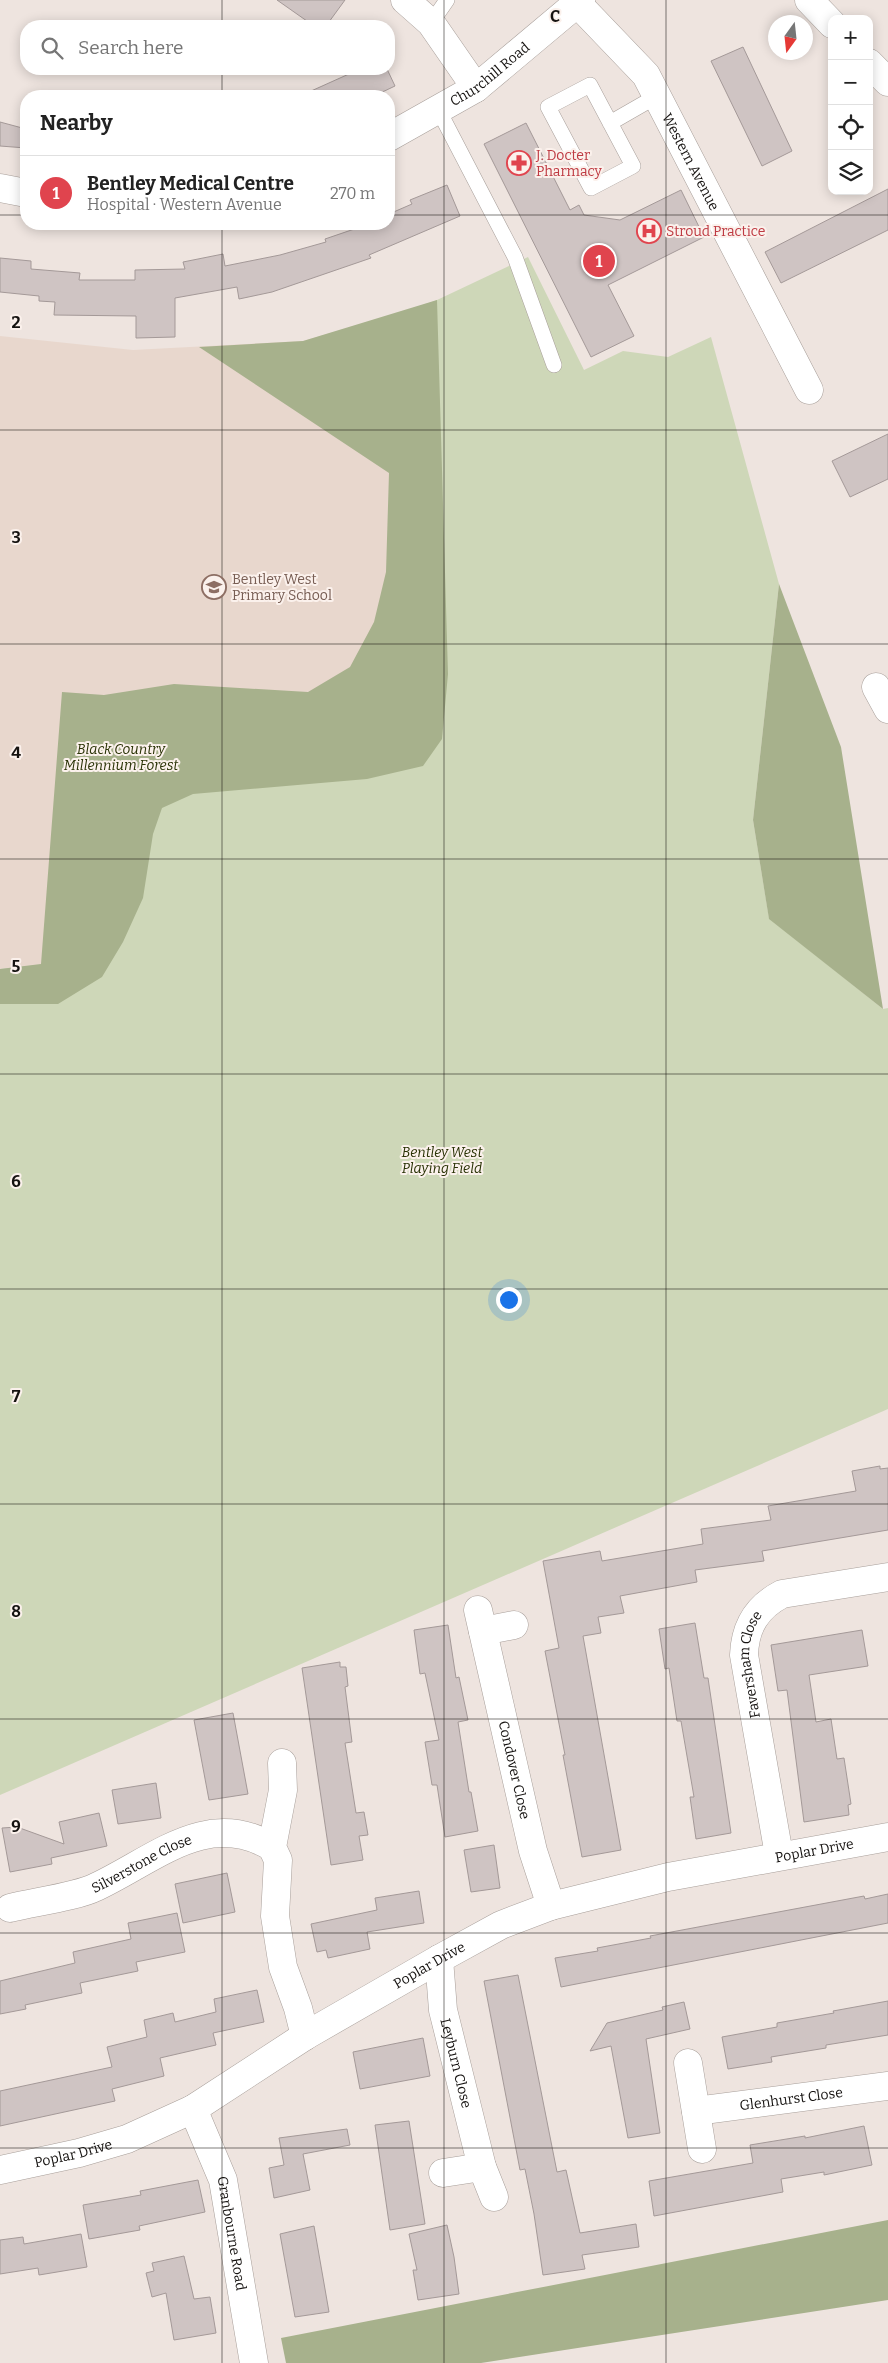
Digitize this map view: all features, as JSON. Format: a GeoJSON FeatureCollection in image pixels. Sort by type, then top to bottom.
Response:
{"type":"FeatureCollection","features":[{"type":"Feature","properties":{"kind":"street"},"geometry":{"type":"LineString","coordinates":[[405,0],[431,23],[476,88]]}},
{"type":"Feature","properties":{"kind":"street"},"geometry":{"type":"LineString","coordinates":[[809,0],[828,20]]}},
{"type":"Feature","properties":{"kind":"street","name":"Churchill Road"},"geometry":{"type":"LineString","coordinates":[[395,134],[476,88],[580,2]]}},
{"type":"Feature","properties":{"kind":"street","name":"Western Avenue"},"geometry":{"type":"LineString","coordinates":[[580,2],[646,75],[810,390]]}},
{"type":"Feature","properties":{"kind":"street"},"geometry":{"type":"LineString","coordinates":[[873,67],[888,82]]}},
{"type":"Feature","properties":{"kind":"street"},"geometry":{"type":"LineString","coordinates":[[0,188],[20,192]]}},
{"type":"Feature","properties":{"kind":"street","name":"Faversham Close"},"geometry":{"type":"LineString","coordinates":[[779,1855],[744,1655],[745,1636],[756,1615],[767,1602],[782,1594],[888,1577]]}},
{"type":"Feature","properties":{"kind":"street","name":"Condover Close"},"geometry":{"type":"LineString","coordinates":[[514,1625],[480,1621],[533,1851],[551,1906]]}},
{"type":"Feature","properties":{"kind":"street"},"geometry":{"type":"LineString","coordinates":[[282,1763],[283,1790],[272,1847],[278,1860],[275,1916],[283,1968],[298,2008],[305,2036]]}},
{"type":"Feature","properties":{"kind":"street","name":"Silverstone Close"},"geometry":{"type":"LineString","coordinates":[[10,1908],[94,1888],[169,1847],[206,1833],[232,1832],[255,1836],[272,1847]]}},
{"type":"Feature","properties":{"kind":"street","name":"Poplar Drive"},"geometry":{"type":"LineString","coordinates":[[0,2170],[79,2153],[127,2139],[193,2109],[305,2036],[500,1925],[551,1906],[609,1890],[779,1855],[888,1837]]}},
{"type":"Feature","properties":{"kind":"street","name":"Leyburn Close"},"geometry":{"type":"LineString","coordinates":[[439,1959],[443,2010],[482,2166],[494,2198]]}},
{"type":"Feature","properties":{"kind":"street"},"geometry":{"type":"LineString","coordinates":[[688,2062],[702,2149]]}},
{"type":"Feature","properties":{"kind":"street","name":"Glenhurst Close"},"geometry":{"type":"LineString","coordinates":[[696,2111],[888,2086]]}},
{"type":"Feature","properties":{"kind":"street","name":"Granbourne Road"},"geometry":{"type":"LineString","coordinates":[[193,2109],[224,2180],[254,2363]]}},
{"type":"Feature","properties":{"kind":"street"},"geometry":{"type":"LineString","coordinates":[[443,2173],[482,2166]]}},
{"type":"Feature","properties":{"kind":"lane"},"geometry":{"type":"LineString","coordinates":[[431,23],[447,0]]}},
{"type":"Feature","properties":{"kind":"lane"},"geometry":{"type":"LineString","coordinates":[[590,85],[610,123],[633,166],[591,188],[548,107],[590,85]]}},
{"type":"Feature","properties":{"kind":"lane"},"geometry":{"type":"LineString","coordinates":[[610,123],[657,96]]}},
{"type":"Feature","properties":{"kind":"lane"},"geometry":{"type":"LineString","coordinates":[[438,109],[515,257],[554,365]]}},
{"type":"Feature","properties":{"kind":"shaded area","name":"Bentley West Primary School"},"geometry":{"type":"Polygon","coordinates":[[[413,309],[425,731],[89,959],[0,969],[0,336],[133,350],[303,341],[413,309]]]}},
{"type":"Feature","properties":{"kind":"green space","name":"Bentley West Playing Field"},"geometry":{"type":"Polygon","coordinates":[[[528,257],[584,370],[623,351],[668,357],[711,337],[779,584],[753,820],[769,918],[883,1009],[888,1008],[888,1409],[0,1795],[0,969],[89,959],[99,723],[424,731],[413,309],[437,300],[528,257]]]}},
{"type":"Feature","properties":{"kind":"green space","name":"Black Country Millennium Forest"},"geometry":{"type":"Polygon","coordinates":[[[437,300],[448,674],[442,739],[423,766],[367,779],[193,794],[162,808],[153,834],[143,898],[123,942],[102,977],[58,1004],[0,1004],[0,969],[41,964],[62,692],[104,695],[174,684],[308,692],[350,667],[374,622],[386,572],[389,473],[199,347],[303,341],[437,300]]]}},
{"type":"Feature","properties":{"kind":"green space"},"geometry":{"type":"Polygon","coordinates":[[[779,584],[841,747],[883,1009],[769,919],[753,820],[779,584]]]}},
{"type":"Feature","properties":{"kind":"green space"},"geometry":{"type":"Polygon","coordinates":[[[888,2220],[888,2300],[481,2363],[286,2363],[281,2338],[888,2220]]]}},
{"type":"Feature","properties":{"kind":"building"},"geometry":{"type":"Polygon","coordinates":[[[277,0],[345,0],[330,20],[305,20],[277,0]]]}},
{"type":"Feature","properties":{"kind":"building"},"geometry":{"type":"Polygon","coordinates":[[[743,47],[792,151],[762,166],[711,61],[743,47]]]}},
{"type":"Feature","properties":{"kind":"building"},"geometry":{"type":"Polygon","coordinates":[[[347,75],[390,75],[395,86],[387,90],[313,90],[347,75]]]}},
{"type":"Feature","properties":{"kind":"building"},"geometry":{"type":"Polygon","coordinates":[[[0,122],[20,127],[20,148],[0,146],[0,122]]]}},
{"type":"Feature","properties":{"kind":"building"},"geometry":{"type":"Polygon","coordinates":[[[526,123],[570,210],[579,205],[584,215],[620,220],[681,190],[704,237],[608,285],[634,336],[591,357],[484,144],[526,123]]]}},
{"type":"Feature","properties":{"kind":"building"},"geometry":{"type":"Polygon","coordinates":[[[447,185],[460,216],[369,255],[371,258],[272,292],[239,299],[237,287],[175,298],[175,337],[136,338],[136,316],[54,315],[55,302],[39,301],[39,296],[0,292],[0,258],[31,261],[31,269],[80,273],[79,280],[135,280],[135,270],[185,269],[183,262],[223,254],[225,266],[280,255],[326,242],[325,239],[351,230],[395,230],[395,211],[412,204],[410,200],[447,185]]]}},
{"type":"Feature","properties":{"kind":"building"},"geometry":{"type":"Polygon","coordinates":[[[888,189],[888,230],[781,283],[765,252],[888,189]]]}},
{"type":"Feature","properties":{"kind":"building"},"geometry":{"type":"Polygon","coordinates":[[[888,434],[888,479],[850,497],[832,461],[888,434]]]}},
{"type":"Feature","properties":{"kind":"building"},"geometry":{"type":"Polygon","coordinates":[[[880,1466],[880,1469],[888,1468],[888,1530],[762,1551],[764,1561],[695,1570],[697,1582],[620,1596],[624,1613],[598,1617],[601,1633],[583,1636],[621,1850],[582,1857],[545,1651],[559,1648],[543,1561],[600,1551],[602,1561],[703,1544],[701,1529],[771,1520],[768,1506],[856,1491],[852,1471],[880,1466]]]}},
{"type":"Feature","properties":{"kind":"building"},"geometry":{"type":"Polygon","coordinates":[[[695,1623],[704,1678],[708,1678],[731,1833],[696,1839],[690,1797],[694,1797],[681,1721],[677,1721],[669,1668],[665,1669],[659,1629],[695,1623]]]}},
{"type":"Feature","properties":{"kind":"building"},"geometry":{"type":"Polygon","coordinates":[[[448,1625],[456,1678],[459,1677],[468,1720],[458,1722],[469,1792],[471,1792],[478,1831],[445,1837],[437,1785],[432,1785],[425,1742],[439,1740],[425,1673],[420,1674],[414,1630],[448,1625]]]}},
{"type":"Feature","properties":{"kind":"building"},"geometry":{"type":"Polygon","coordinates":[[[862,1630],[868,1666],[809,1675],[816,1722],[831,1719],[837,1759],[844,1758],[851,1804],[848,1805],[849,1815],[804,1822],[787,1690],[778,1691],[771,1645],[862,1630]]]}},
{"type":"Feature","properties":{"kind":"building"},"geometry":{"type":"Polygon","coordinates":[[[340,1662],[340,1667],[346,1667],[348,1686],[345,1687],[352,1742],[345,1743],[356,1813],[364,1812],[368,1835],[359,1836],[363,1860],[331,1865],[302,1668],[340,1662]]]}},
{"type":"Feature","properties":{"kind":"building"},"geometry":{"type":"Polygon","coordinates":[[[233,1713],[248,1794],[209,1800],[194,1720],[233,1713]]]}},
{"type":"Feature","properties":{"kind":"building"},"geometry":{"type":"Polygon","coordinates":[[[156,1783],[161,1818],[118,1824],[112,1790],[156,1783]]]}},
{"type":"Feature","properties":{"kind":"building"},"geometry":{"type":"Polygon","coordinates":[[[99,1813],[107,1846],[51,1858],[52,1864],[10,1872],[2,1828],[17,1827],[64,1844],[59,1822],[99,1813]]]}},
{"type":"Feature","properties":{"kind":"building"},"geometry":{"type":"Polygon","coordinates":[[[494,1845],[500,1888],[471,1892],[464,1850],[494,1845]]]}},
{"type":"Feature","properties":{"kind":"building"},"geometry":{"type":"Polygon","coordinates":[[[227,1873],[235,1912],[183,1923],[175,1884],[227,1873]]]}},
{"type":"Feature","properties":{"kind":"building"},"geometry":{"type":"Polygon","coordinates":[[[419,1891],[424,1923],[367,1932],[370,1949],[328,1958],[326,1950],[317,1952],[311,1924],[377,1910],[375,1898],[419,1891]]]}},
{"type":"Feature","properties":{"kind":"building"},"geometry":{"type":"Polygon","coordinates":[[[888,1894],[888,1923],[561,1987],[555,1958],[598,1951],[597,1948],[651,1938],[650,1936],[864,1896],[865,1899],[888,1894]]]}},
{"type":"Feature","properties":{"kind":"building"},"geometry":{"type":"Polygon","coordinates":[[[177,1913],[185,1952],[136,1962],[138,1971],[80,1983],[82,1993],[25,2005],[26,2009],[0,2014],[0,1981],[75,1963],[73,1952],[131,1939],[128,1923],[177,1913]]]}},
{"type":"Feature","properties":{"kind":"building"},"geometry":{"type":"Polygon","coordinates":[[[518,1975],[557,2172],[566,2170],[580,2233],[636,2224],[639,2247],[582,2255],[585,2269],[543,2275],[525,2169],[520,2170],[484,1981],[518,1975]]]}},
{"type":"Feature","properties":{"kind":"building"},"geometry":{"type":"Polygon","coordinates":[[[257,1990],[264,2022],[213,2033],[216,2045],[160,2058],[164,2076],[112,2089],[115,2101],[0,2126],[0,2091],[112,2067],[107,2047],[147,2037],[144,2020],[173,2013],[175,2022],[216,2012],[214,1999],[257,1990]]]}},
{"type":"Feature","properties":{"kind":"building"},"geometry":{"type":"Polygon","coordinates":[[[888,2001],[888,2035],[826,2045],[826,2048],[771,2057],[772,2062],[728,2069],[722,2037],[777,2027],[777,2023],[888,2001]]]}},
{"type":"Feature","properties":{"kind":"building"},"geometry":{"type":"Polygon","coordinates":[[[684,2002],[690,2029],[646,2039],[660,2133],[628,2138],[611,2046],[590,2051],[607,2023],[663,2010],[662,2007],[684,2002]]]}},
{"type":"Feature","properties":{"kind":"building"},"geometry":{"type":"Polygon","coordinates":[[[423,2038],[430,2076],[360,2089],[353,2052],[423,2038]]]}},
{"type":"Feature","properties":{"kind":"building"},"geometry":{"type":"Polygon","coordinates":[[[409,2121],[425,2224],[390,2230],[375,2125],[409,2121]]]}},
{"type":"Feature","properties":{"kind":"building"},"geometry":{"type":"Polygon","coordinates":[[[864,2126],[872,2165],[824,2175],[824,2172],[781,2179],[783,2192],[654,2216],[649,2181],[753,2163],[750,2145],[805,2136],[805,2138],[864,2126]]]}},
{"type":"Feature","properties":{"kind":"building"},"geometry":{"type":"Polygon","coordinates":[[[347,2129],[350,2145],[303,2154],[310,2190],[274,2198],[269,2168],[284,2165],[279,2138],[347,2129]]]}},
{"type":"Feature","properties":{"kind":"building"},"geometry":{"type":"Polygon","coordinates":[[[198,2180],[205,2212],[139,2226],[140,2230],[89,2239],[83,2205],[141,2195],[140,2191],[198,2180]]]}},
{"type":"Feature","properties":{"kind":"building"},"geometry":{"type":"Polygon","coordinates":[[[447,2225],[459,2294],[418,2300],[413,2270],[417,2270],[409,2234],[447,2225]]]}},
{"type":"Feature","properties":{"kind":"building"},"geometry":{"type":"Polygon","coordinates":[[[314,2226],[329,2312],[295,2317],[280,2234],[314,2226]]]}},
{"type":"Feature","properties":{"kind":"building"},"geometry":{"type":"Polygon","coordinates":[[[81,2234],[87,2267],[39,2275],[38,2268],[0,2274],[0,2240],[23,2237],[24,2244],[81,2234]]]}},
{"type":"Feature","properties":{"kind":"building"},"geometry":{"type":"Polygon","coordinates":[[[184,2256],[194,2299],[210,2297],[216,2333],[174,2340],[166,2293],[152,2297],[146,2273],[154,2271],[152,2263],[184,2256]]]}},
{"type":"Feature","properties":{"kind":"place","name":"J. Docter Pharmacy"},"geometry":{"type":"Point","coordinates":[519,163]}},
{"type":"Feature","properties":{"kind":"place","name":"Stroud Practice"},"geometry":{"type":"Point","coordinates":[649,231]}},
{"type":"Feature","properties":{"kind":"place","name":"Bentley Medical Centre"},"geometry":{"type":"Point","coordinates":[599,261]}},
{"type":"Feature","properties":{"kind":"place","name":"Bentley West Primary School"},"geometry":{"type":"Point","coordinates":[214,587]}}]}
